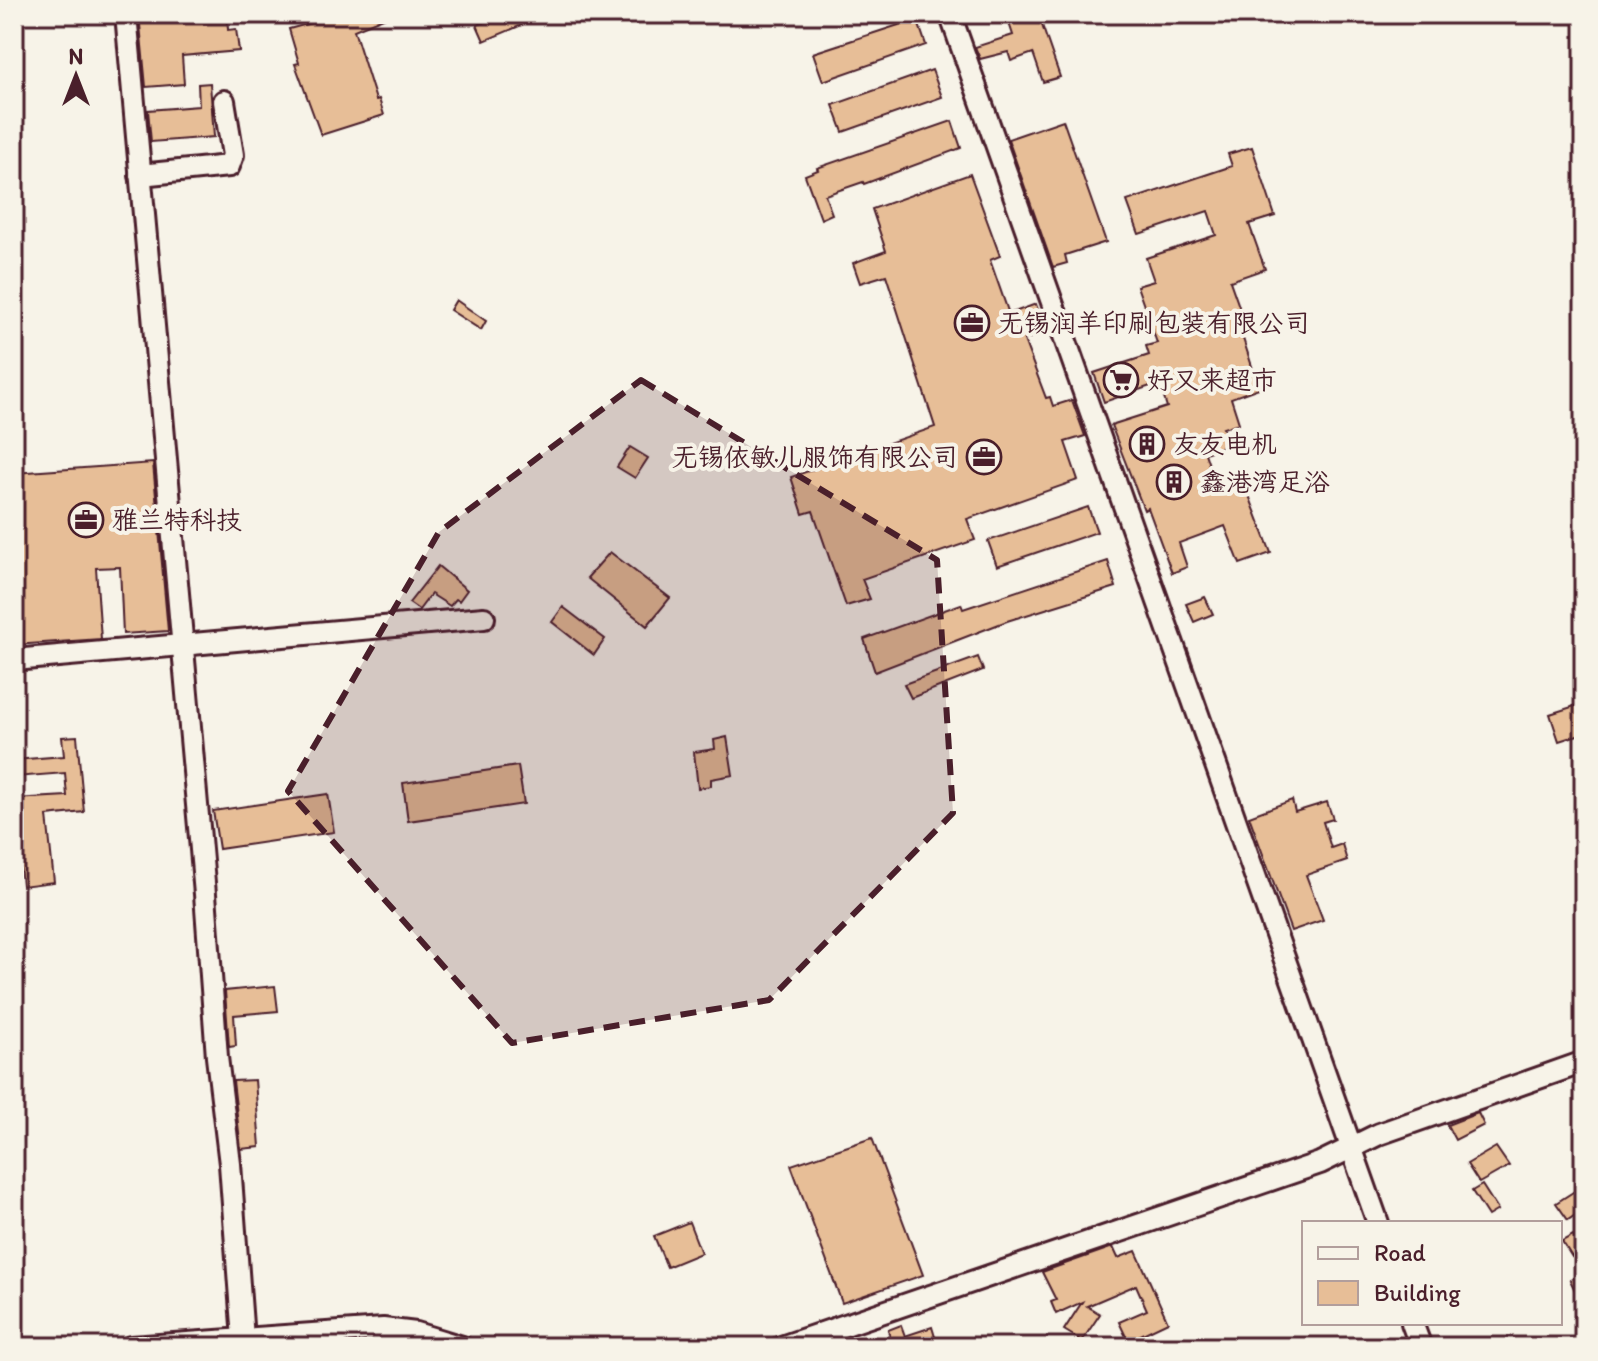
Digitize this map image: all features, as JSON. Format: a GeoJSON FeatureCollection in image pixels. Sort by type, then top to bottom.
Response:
{"type":"FeatureCollection","features":[{"type":"Feature","properties":{"kind":"street"},"geometry":{"type":"LineString","coordinates":[[126,14],[217,1057],[230,1164],[243,1339]]}},
{"type":"Feature","properties":{"kind":"street"},"geometry":{"type":"LineString","coordinates":[[950,14],[1377,1221]]}},
{"type":"Feature","properties":{"kind":"street"},"geometry":{"type":"LineString","coordinates":[[140,175],[229,166],[233,155],[224,101]]}},
{"type":"Feature","properties":{"kind":"street"},"geometry":{"type":"LineString","coordinates":[[14,660],[484,618]]}},
{"type":"Feature","properties":{"kind":"street"},"geometry":{"type":"LineString","coordinates":[[781,1347],[1320,1163],[1379,1134],[1584,1062]]}},
{"type":"Feature","properties":{"kind":"street"},"geometry":{"type":"LineString","coordinates":[[1413,1325],[1421,1347]]}},
{"type":"Feature","properties":{"kind":"street"},"geometry":{"type":"LineString","coordinates":[[131,1347],[383,1329],[416,1333],[462,1347]]}},
{"type":"Feature","properties":{"kind":"highlighted area"},"geometry":{"type":"Polygon","coordinates":[[[641,380],[937,560],[953,813],[769,1000],[512,1043],[288,791],[439,532],[641,380]]]}},
{"type":"Feature","properties":{"kind":"building"},"geometry":{"type":"Polygon","coordinates":[[[139,14],[146,14],[146,19],[177,17],[177,14],[227,14],[228,30],[236,29],[239,51],[182,56],[184,84],[146,87],[139,14]]]}},
{"type":"Feature","properties":{"kind":"building"},"geometry":{"type":"Polygon","coordinates":[[[344,14],[393,14],[354,30],[376,100],[379,99],[384,115],[321,135],[295,64],[299,63],[289,29],[344,14]]]}},
{"type":"Feature","properties":{"kind":"building"},"geometry":{"type":"Polygon","coordinates":[[[505,14],[518,14],[522,25],[484,41],[477,25],[505,14]]]}},
{"type":"Feature","properties":{"kind":"building"},"geometry":{"type":"Polygon","coordinates":[[[1006,14],[1044,14],[1047,23],[1042,25],[1060,77],[1043,82],[1033,53],[1011,61],[1008,52],[980,59],[975,47],[1013,35],[1006,14]]]}},
{"type":"Feature","properties":{"kind":"building"},"geometry":{"type":"Polygon","coordinates":[[[917,19],[926,45],[823,81],[813,53],[917,19]]]}},
{"type":"Feature","properties":{"kind":"building"},"geometry":{"type":"Polygon","coordinates":[[[932,70],[942,97],[843,132],[833,105],[932,70]]]}},
{"type":"Feature","properties":{"kind":"building"},"geometry":{"type":"Polygon","coordinates":[[[210,83],[214,137],[151,142],[148,110],[199,106],[198,84],[210,83]]]}},
{"type":"Feature","properties":{"kind":"building"},"geometry":{"type":"Polygon","coordinates":[[[1063,120],[1106,242],[1065,255],[1067,263],[1053,267],[1008,139],[1063,120]]]}},
{"type":"Feature","properties":{"kind":"building"},"geometry":{"type":"Polygon","coordinates":[[[952,121],[961,148],[825,195],[832,214],[821,219],[805,175],[817,168],[952,121]]]}},
{"type":"Feature","properties":{"kind":"building"},"geometry":{"type":"Polygon","coordinates":[[[1252,147],[1275,216],[1249,224],[1265,269],[1230,281],[1241,312],[1235,314],[1259,388],[1231,398],[1239,423],[1223,428],[1230,444],[1205,453],[1216,486],[1242,477],[1271,553],[1240,564],[1225,526],[1179,543],[1187,567],[1172,573],[1148,508],[1144,510],[1111,425],[1167,407],[1159,383],[1104,402],[1094,373],[1149,355],[1146,346],[1157,343],[1137,286],[1154,281],[1146,258],[1216,235],[1208,211],[1139,234],[1127,201],[1232,166],[1228,154],[1252,147]]]}},
{"type":"Feature","properties":{"kind":"building"},"geometry":{"type":"Polygon","coordinates":[[[970,174],[1000,256],[990,260],[1009,314],[1036,304],[1046,332],[1024,340],[1046,398],[1050,397],[1053,406],[1072,400],[1085,436],[1065,442],[1078,480],[967,519],[975,540],[862,579],[870,599],[846,606],[813,511],[803,514],[791,477],[935,427],[886,275],[860,283],[853,263],[886,251],[872,209],[970,174]]]}},
{"type":"Feature","properties":{"kind":"building"},"geometry":{"type":"Polygon","coordinates":[[[456,300],[486,321],[481,330],[450,310],[456,300]]]}},
{"type":"Feature","properties":{"kind":"building"},"geometry":{"type":"Polygon","coordinates":[[[630,447],[648,458],[635,478],[617,467],[630,447]]]}},
{"type":"Feature","properties":{"kind":"building","name":"雅兰特科技"},"geometry":{"type":"Polygon","coordinates":[[[153,463],[168,631],[123,634],[120,567],[96,568],[101,639],[14,645],[14,473],[153,463]]]}},
{"type":"Feature","properties":{"kind":"building"},"geometry":{"type":"Polygon","coordinates":[[[1088,507],[1097,532],[997,566],[988,541],[1088,507]]]}},
{"type":"Feature","properties":{"kind":"building"},"geometry":{"type":"Polygon","coordinates":[[[610,552],[670,598],[647,626],[587,578],[610,552]]]}},
{"type":"Feature","properties":{"kind":"building"},"geometry":{"type":"Polygon","coordinates":[[[1108,561],[1116,587],[1007,621],[875,672],[864,639],[961,604],[963,609],[1108,561]]]}},
{"type":"Feature","properties":{"kind":"building"},"geometry":{"type":"Polygon","coordinates":[[[438,566],[467,590],[459,601],[456,599],[450,606],[431,594],[419,610],[409,603],[438,566]]]}},
{"type":"Feature","properties":{"kind":"building"},"geometry":{"type":"Polygon","coordinates":[[[1205,597],[1213,614],[1194,622],[1186,604],[1205,597]]]}},
{"type":"Feature","properties":{"kind":"building"},"geometry":{"type":"Polygon","coordinates":[[[563,607],[605,639],[594,655],[552,622],[563,607]]]}},
{"type":"Feature","properties":{"kind":"building"},"geometry":{"type":"Polygon","coordinates":[[[978,657],[983,670],[911,698],[904,684],[978,657]]]}},
{"type":"Feature","properties":{"kind":"building"},"geometry":{"type":"Polygon","coordinates":[[[1584,703],[1584,733],[1559,741],[1550,714],[1584,703]]]}},
{"type":"Feature","properties":{"kind":"building"},"geometry":{"type":"Polygon","coordinates":[[[77,736],[84,812],[47,816],[54,882],[22,886],[14,799],[67,796],[65,773],[15,777],[14,760],[64,756],[62,737],[77,736]]]}},
{"type":"Feature","properties":{"kind":"building"},"geometry":{"type":"Polygon","coordinates":[[[727,737],[733,775],[711,779],[711,786],[698,788],[694,752],[715,749],[714,740],[727,737]]]}},
{"type":"Feature","properties":{"kind":"building"},"geometry":{"type":"Polygon","coordinates":[[[518,766],[524,804],[408,821],[403,783],[518,766]]]}},
{"type":"Feature","properties":{"kind":"building"},"geometry":{"type":"Polygon","coordinates":[[[328,794],[334,832],[219,849],[213,811],[328,794]]]}},
{"type":"Feature","properties":{"kind":"building"},"geometry":{"type":"Polygon","coordinates":[[[1292,800],[1295,812],[1327,802],[1333,819],[1323,822],[1331,848],[1342,844],[1347,861],[1306,875],[1323,920],[1291,931],[1249,816],[1292,800]]]}},
{"type":"Feature","properties":{"kind":"building"},"geometry":{"type":"Polygon","coordinates":[[[275,986],[278,1011],[234,1015],[236,1046],[229,1047],[225,991],[275,986]]]}},
{"type":"Feature","properties":{"kind":"building"},"geometry":{"type":"Polygon","coordinates":[[[255,1080],[260,1147],[241,1149],[233,1081],[255,1080]]]}},
{"type":"Feature","properties":{"kind":"building"},"geometry":{"type":"Polygon","coordinates":[[[1478,1113],[1484,1125],[1455,1140],[1447,1125],[1478,1113]]]}},
{"type":"Feature","properties":{"kind":"building"},"geometry":{"type":"Polygon","coordinates":[[[872,1138],[923,1275],[842,1303],[791,1165],[872,1138]]]}},
{"type":"Feature","properties":{"kind":"building"},"geometry":{"type":"Polygon","coordinates":[[[1496,1147],[1509,1166],[1479,1183],[1467,1164],[1496,1147]]]}},
{"type":"Feature","properties":{"kind":"building"},"geometry":{"type":"Polygon","coordinates":[[[1482,1185],[1498,1210],[1488,1216],[1472,1191],[1482,1185]]]}},
{"type":"Feature","properties":{"kind":"building"},"geometry":{"type":"Polygon","coordinates":[[[1584,1185],[1584,1209],[1568,1220],[1556,1203],[1584,1185]]]}},
{"type":"Feature","properties":{"kind":"building"},"geometry":{"type":"Polygon","coordinates":[[[689,1222],[701,1253],[667,1267],[654,1236],[689,1222]]]}},
{"type":"Feature","properties":{"kind":"building"},"geometry":{"type":"Polygon","coordinates":[[[1573,1235],[1582,1250],[1572,1257],[1562,1241],[1573,1235]]]}},
{"type":"Feature","properties":{"kind":"building"},"geometry":{"type":"Polygon","coordinates":[[[1113,1247],[1118,1258],[1136,1251],[1168,1322],[1128,1341],[1119,1322],[1147,1310],[1136,1285],[1087,1306],[1100,1314],[1082,1341],[1064,1330],[1082,1302],[1056,1314],[1051,1302],[1056,1300],[1042,1272],[1113,1247]]]}},
{"type":"Feature","properties":{"kind":"building"},"geometry":{"type":"Polygon","coordinates":[[[1584,1274],[1584,1309],[1570,1280],[1584,1274]]]}},
{"type":"Feature","properties":{"kind":"building"},"geometry":{"type":"Polygon","coordinates":[[[901,1325],[905,1336],[932,1327],[938,1347],[879,1347],[891,1341],[888,1330],[901,1325]]]}},
{"type":"Feature","properties":{"kind":"place","name":"无锡润羊印刷包装有限公司"},"geometry":{"type":"Point","coordinates":[972,323]}},
{"type":"Feature","properties":{"kind":"place","name":"好又来超市"},"geometry":{"type":"Point","coordinates":[1121,380]}},
{"type":"Feature","properties":{"kind":"place","name":"友友电机"},"geometry":{"type":"Point","coordinates":[1147,444]}},
{"type":"Feature","properties":{"kind":"place","name":"无锡依敏儿服饰有限公司"},"geometry":{"type":"Point","coordinates":[984,457]}},
{"type":"Feature","properties":{"kind":"place","name":"鑫港湾足浴"},"geometry":{"type":"Point","coordinates":[1174,482]}},
{"type":"Feature","properties":{"kind":"place","name":"雅兰特科技"},"geometry":{"type":"Point","coordinates":[86,520]}}]}
